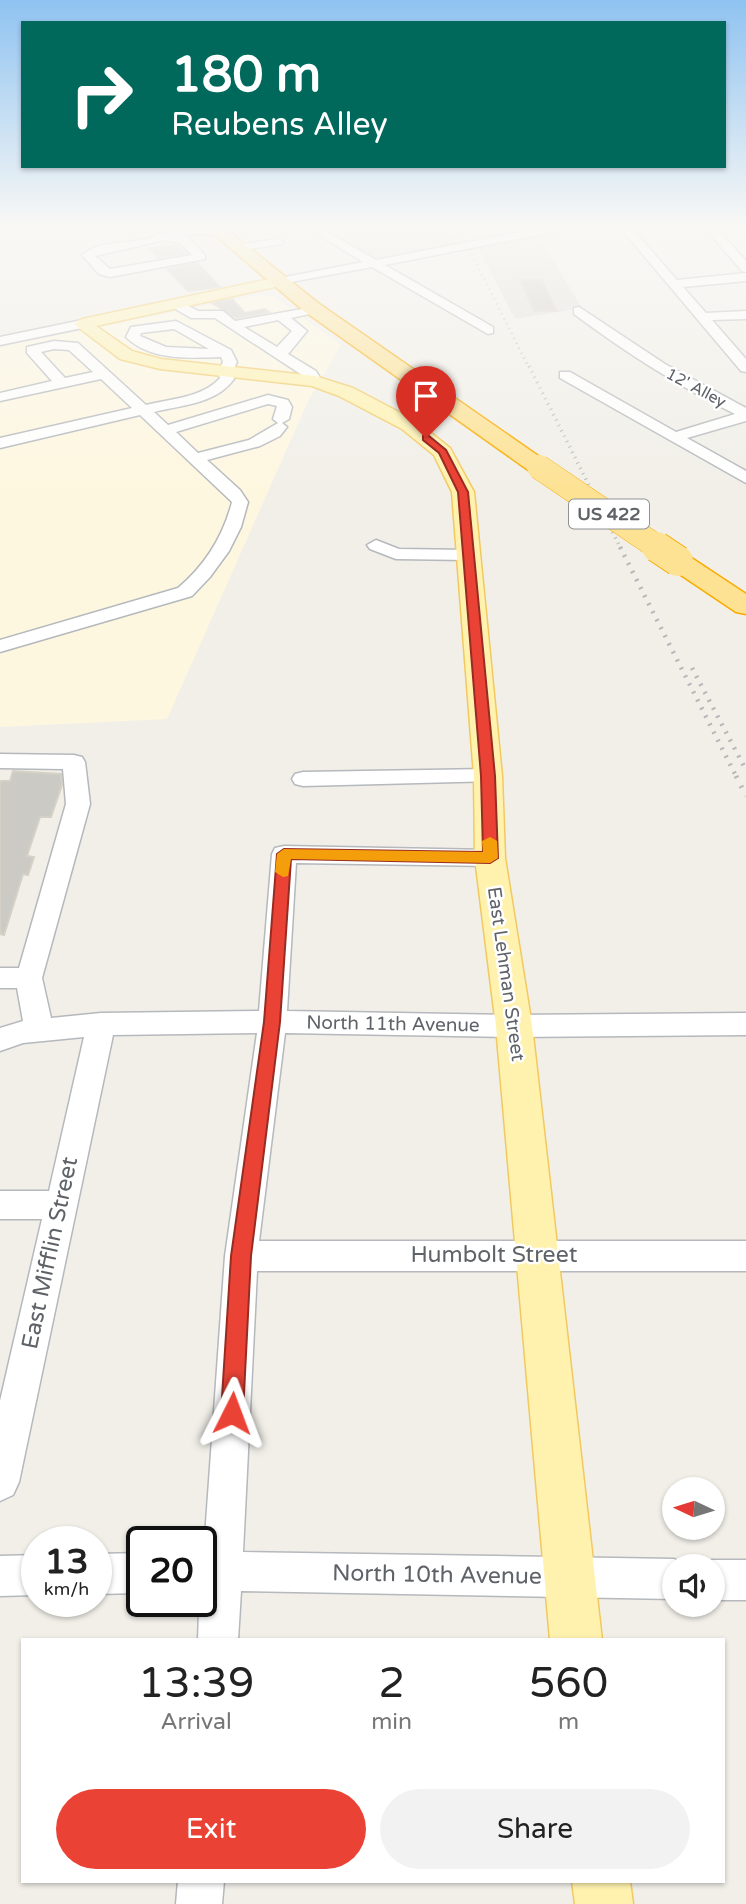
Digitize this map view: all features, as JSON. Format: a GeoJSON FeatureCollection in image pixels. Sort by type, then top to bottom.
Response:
{"type":"FeatureCollection","features":[{"type":"Feature","properties":{"kind":"highway","name":"US 422"},"geometry":{"type":"LineString","coordinates":[[321,314],[539,467],[746,606]]}},
{"type":"Feature","properties":{"kind":"main road"},"geometry":{"type":"LineString","coordinates":[[82,324],[132,314]]}},
{"type":"Feature","properties":{"kind":"main road","name":"East Lehman Street"},"geometry":{"type":"LineString","coordinates":[[82,324],[126,355],[160,364],[226,362],[275,375],[315,381],[374,406],[409,425],[443,452],[463,492],[488,776],[490,858],[514,1026],[576,1638]]}},
{"type":"Feature","properties":{"kind":"main road"},"geometry":{"type":"LineString","coordinates":[[601,1883],[604,1904]]}},
{"type":"Feature","properties":{"kind":"street"},"geometry":{"type":"LineString","coordinates":[[194,314],[218,314],[311,374],[315,381]]}},
{"type":"Feature","properties":{"kind":"street"},"geometry":{"type":"LineString","coordinates":[[232,325],[285,314]]}},
{"type":"Feature","properties":{"kind":"street"},"geometry":{"type":"LineString","coordinates":[[461,314],[488,330]]}},
{"type":"Feature","properties":{"kind":"street","name":"12' Alley"},"geometry":{"type":"LineString","coordinates":[[583,314],[656,366],[710,398],[746,415]]}},
{"type":"Feature","properties":{"kind":"street"},"geometry":{"type":"LineString","coordinates":[[699,314],[746,368]]}},
{"type":"Feature","properties":{"kind":"street"},"geometry":{"type":"LineString","coordinates":[[701,317],[746,314]]}},
{"type":"Feature","properties":{"kind":"street"},"geometry":{"type":"LineString","coordinates":[[280,316],[300,331],[283,348],[281,355]]}},
{"type":"Feature","properties":{"kind":"street"},"geometry":{"type":"LineString","coordinates":[[0,341],[82,324]]}},
{"type":"Feature","properties":{"kind":"street"},"geometry":{"type":"LineString","coordinates":[[0,443],[204,396],[219,388],[227,379],[226,362],[208,342],[176,326],[136,330],[134,337],[160,352],[183,353],[226,362]]}},
{"type":"Feature","properties":{"kind":"street"},"geometry":{"type":"LineString","coordinates":[[183,353],[208,342]]}},
{"type":"Feature","properties":{"kind":"street"},"geometry":{"type":"LineString","coordinates":[[0,646],[186,592],[201,580],[219,551],[240,502],[196,458],[73,346],[54,345],[32,350],[61,384]]}},
{"type":"Feature","properties":{"kind":"street"},"geometry":{"type":"LineString","coordinates":[[0,397],[104,374]]}},
{"type":"Feature","properties":{"kind":"street"},"geometry":{"type":"LineString","coordinates":[[565,374],[746,478]]}},
{"type":"Feature","properties":{"kind":"street"},"geometry":{"type":"LineString","coordinates":[[166,430],[214,435],[271,437],[280,423],[285,407],[283,402],[268,399],[257,401],[214,435],[196,458]]}},
{"type":"Feature","properties":{"kind":"street","name":"12' Alley"},"geometry":{"type":"LineString","coordinates":[[675,437],[746,415]]}},
{"type":"Feature","properties":{"kind":"street"},"geometry":{"type":"LineString","coordinates":[[376,545],[396,554],[468,555]]}},
{"type":"Feature","properties":{"kind":"street"},"geometry":{"type":"LineString","coordinates":[[0,761],[74,762],[78,804],[29,978],[39,1030]]}},
{"type":"Feature","properties":{"kind":"street"},"geometry":{"type":"LineString","coordinates":[[303,779],[488,776]]}},
{"type":"Feature","properties":{"kind":"street"},"geometry":{"type":"LineString","coordinates":[[216,1526],[241,1256],[272,1022],[284,854],[490,858]]}},
{"type":"Feature","properties":{"kind":"street"},"geometry":{"type":"LineString","coordinates":[[0,978],[29,978]]}},
{"type":"Feature","properties":{"kind":"street","name":"North 11th Avenue"},"geometry":{"type":"LineString","coordinates":[[0,1040],[20,1032],[101,1024],[746,1024]]}},
{"type":"Feature","properties":{"kind":"street","name":"East Mifflin Street"},"geometry":{"type":"LineString","coordinates":[[0,1482],[101,1024]]}},
{"type":"Feature","properties":{"kind":"street"},"geometry":{"type":"LineString","coordinates":[[0,1205],[60,1205]]}},
{"type":"Feature","properties":{"kind":"street","name":"Humbolt Street"},"geometry":{"type":"LineString","coordinates":[[241,1256],[746,1256]]}},
{"type":"Feature","properties":{"kind":"street","name":"North 10th Avenue"},"geometry":{"type":"LineString","coordinates":[[217,1571],[662,1579]]}},
{"type":"Feature","properties":{"kind":"street"},"geometry":{"type":"LineString","coordinates":[[0,1576],[21,1575]]}},
{"type":"Feature","properties":{"kind":"street"},"geometry":{"type":"LineString","coordinates":[[725,1580],[746,1580]]}},
{"type":"Feature","properties":{"kind":"street"},"geometry":{"type":"LineString","coordinates":[[216,1617],[218,1638]]}},
{"type":"Feature","properties":{"kind":"street"},"geometry":{"type":"LineString","coordinates":[[199,1904],[201,1883]]}},
{"type":"Feature","properties":{"kind":"shaded area"},"geometry":{"type":"Polygon","coordinates":[[[164,314],[298,314],[341,345],[309,399],[167,719],[0,727],[0,347],[164,314]]]}},
{"type":"Feature","properties":{"kind":"shaded area"},"geometry":{"type":"Polygon","coordinates":[[[512,314],[546,314],[515,319],[512,314]]]}},
{"type":"Feature","properties":{"kind":"building"},"geometry":{"type":"Polygon","coordinates":[[[229,314],[259,314],[236,318],[229,314]]]}},
{"type":"Feature","properties":{"kind":"building"},"geometry":{"type":"Polygon","coordinates":[[[13,771],[61,774],[62,785],[51,817],[40,817],[27,856],[34,857],[28,875],[23,874],[4,935],[0,934],[0,781],[10,781],[13,771]]]}},
{"type":"Feature","properties":{"kind":"railway"},"geometry":{"type":"LineString","coordinates":[[502,314],[529,368]]}},
{"type":"Feature","properties":{"kind":"railway"},"geometry":{"type":"LineString","coordinates":[[529,366],[621,549]]}},
{"type":"Feature","properties":{"kind":"railway"},"geometry":{"type":"LineString","coordinates":[[620,547],[737,778]]}},
{"type":"Feature","properties":{"kind":"railway"},"geometry":{"type":"LineString","coordinates":[[692,668],[746,770]]}},
{"type":"Feature","properties":{"kind":"railway"},"geometry":{"type":"LineString","coordinates":[[737,778],[746,796]]}},
{"type":"Feature","properties":{"kind":"slow traffic"},"geometry":{"type":"LineString","coordinates":[[283,872],[284,854],[490,858],[490,841]]}},
{"type":"Feature","properties":{"kind":"route"},"geometry":{"type":"LineString","coordinates":[[232,1413],[241,1256],[272,1022],[284,854],[490,858],[488,776],[463,492],[443,452],[426,438]]}}]}
